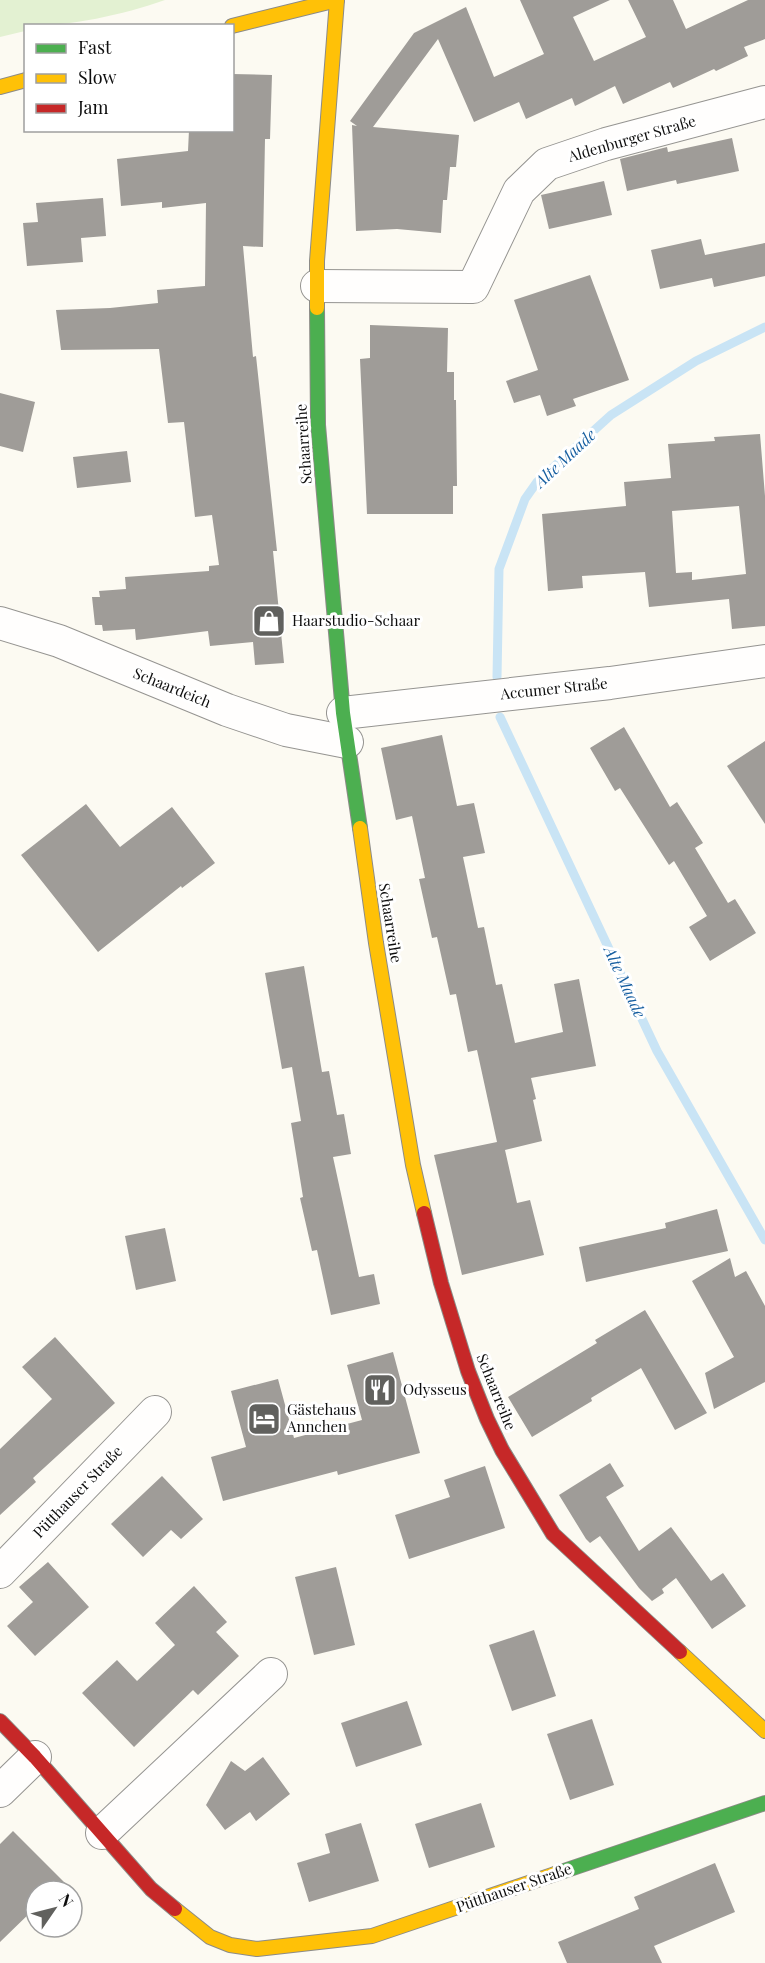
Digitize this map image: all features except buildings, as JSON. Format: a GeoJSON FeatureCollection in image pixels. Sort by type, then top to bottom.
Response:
{"type":"FeatureCollection","features":[{"type":"Feature","properties":{"kind":"main road"},"geometry":{"type":"LineString","coordinates":[[234,26],[337,0]]}},
{"type":"Feature","properties":{"kind":"main road","name":"Schaarreihe"},"geometry":{"type":"LineString","coordinates":[[337,0],[317,261],[318,425],[345,727],[376,943],[413,1165],[441,1283],[468,1371],[487,1419],[501,1450],[553,1534],[765,1731]]}},
{"type":"Feature","properties":{"kind":"main road"},"geometry":{"type":"LineString","coordinates":[[0,87],[24,81]]}},
{"type":"Feature","properties":{"kind":"main road","name":"Pütthauser Straße"},"geometry":{"type":"LineString","coordinates":[[0,1721],[35,1757],[151,1890],[210,1936],[252,1958],[372,1936],[765,1803]]}},
{"type":"Feature","properties":{"kind":"street","name":"Aldenburger Straße"},"geometry":{"type":"LineString","coordinates":[[317,286],[473,287],[519,191],[547,164],[606,144],[765,102]]}},
{"type":"Feature","properties":{"kind":"street","name":"Schaardeich"},"geometry":{"type":"LineString","coordinates":[[0,623],[59,641],[227,710],[286,730],[345,727]]}},
{"type":"Feature","properties":{"kind":"street","name":"Accumer Straße"},"geometry":{"type":"LineString","coordinates":[[345,727],[610,683],[765,661]]}},
{"type":"Feature","properties":{"kind":"street","name":"Pütthauser Straße"},"geometry":{"type":"LineString","coordinates":[[0,1572],[155,1412]]}},
{"type":"Feature","properties":{"kind":"street"},"geometry":{"type":"LineString","coordinates":[[102,1833],[271,1674]]}},
{"type":"Feature","properties":{"kind":"street"},"geometry":{"type":"LineString","coordinates":[[0,1791],[35,1757]]}},
{"type":"Feature","properties":{"kind":"green space"},"geometry":{"type":"Polygon","coordinates":[[[0,0],[165,0],[96,19],[61,24],[24,24],[24,31],[0,37],[0,0]]]}},
{"type":"Feature","properties":{"kind":"waterway","name":"Alte Maade"},"geometry":{"type":"LineString","coordinates":[[497,677],[499,569],[525,499],[537,482],[611,415],[696,361],[765,327]]}},
{"type":"Feature","properties":{"kind":"waterway","name":"Alte Maade"},"geometry":{"type":"LineString","coordinates":[[500,717],[657,1051],[765,1240]]}},
{"type":"Feature","properties":{"kind":"traffic: fast"},"geometry":{"type":"LineString","coordinates":[[317,308],[318,425],[343,713],[360,828]]}},
{"type":"Feature","properties":{"kind":"traffic: fast"},"geometry":{"type":"LineString","coordinates":[[555,1874],[765,1803]]}},
{"type":"Feature","properties":{"kind":"traffic: slow"},"geometry":{"type":"LineString","coordinates":[[317,308],[317,261],[337,0]]}},
{"type":"Feature","properties":{"kind":"traffic: slow"},"geometry":{"type":"LineString","coordinates":[[234,26],[337,0]]}},
{"type":"Feature","properties":{"kind":"traffic: slow"},"geometry":{"type":"LineString","coordinates":[[0,87],[24,81]]}},
{"type":"Feature","properties":{"kind":"traffic: slow"},"geometry":{"type":"LineString","coordinates":[[360,828],[376,943],[413,1165],[424,1213]]}},
{"type":"Feature","properties":{"kind":"traffic: slow"},"geometry":{"type":"LineString","coordinates":[[680,1652],[765,1731]]}},
{"type":"Feature","properties":{"kind":"traffic: slow"},"geometry":{"type":"LineString","coordinates":[[175,1909],[210,1937],[230,1945],[257,1949],[372,1936],[555,1874]]}},
{"type":"Feature","properties":{"kind":"traffic: jam"},"geometry":{"type":"LineString","coordinates":[[424,1213],[441,1283],[468,1371],[502,1450],[553,1534],[680,1652]]}},
{"type":"Feature","properties":{"kind":"traffic: jam"},"geometry":{"type":"LineString","coordinates":[[0,1721],[35,1757],[151,1889],[175,1909]]}},
{"type":"Feature","properties":{"kind":"place","name":"Haarstudio-Schaar"},"geometry":{"type":"Point","coordinates":[269,621]}},
{"type":"Feature","properties":{"kind":"place","name":"Odysseus"},"geometry":{"type":"Point","coordinates":[380,1390]}},
{"type":"Feature","properties":{"kind":"place","name":"Gästehaus Annchen"},"geometry":{"type":"Point","coordinates":[264,1419]}}]}
